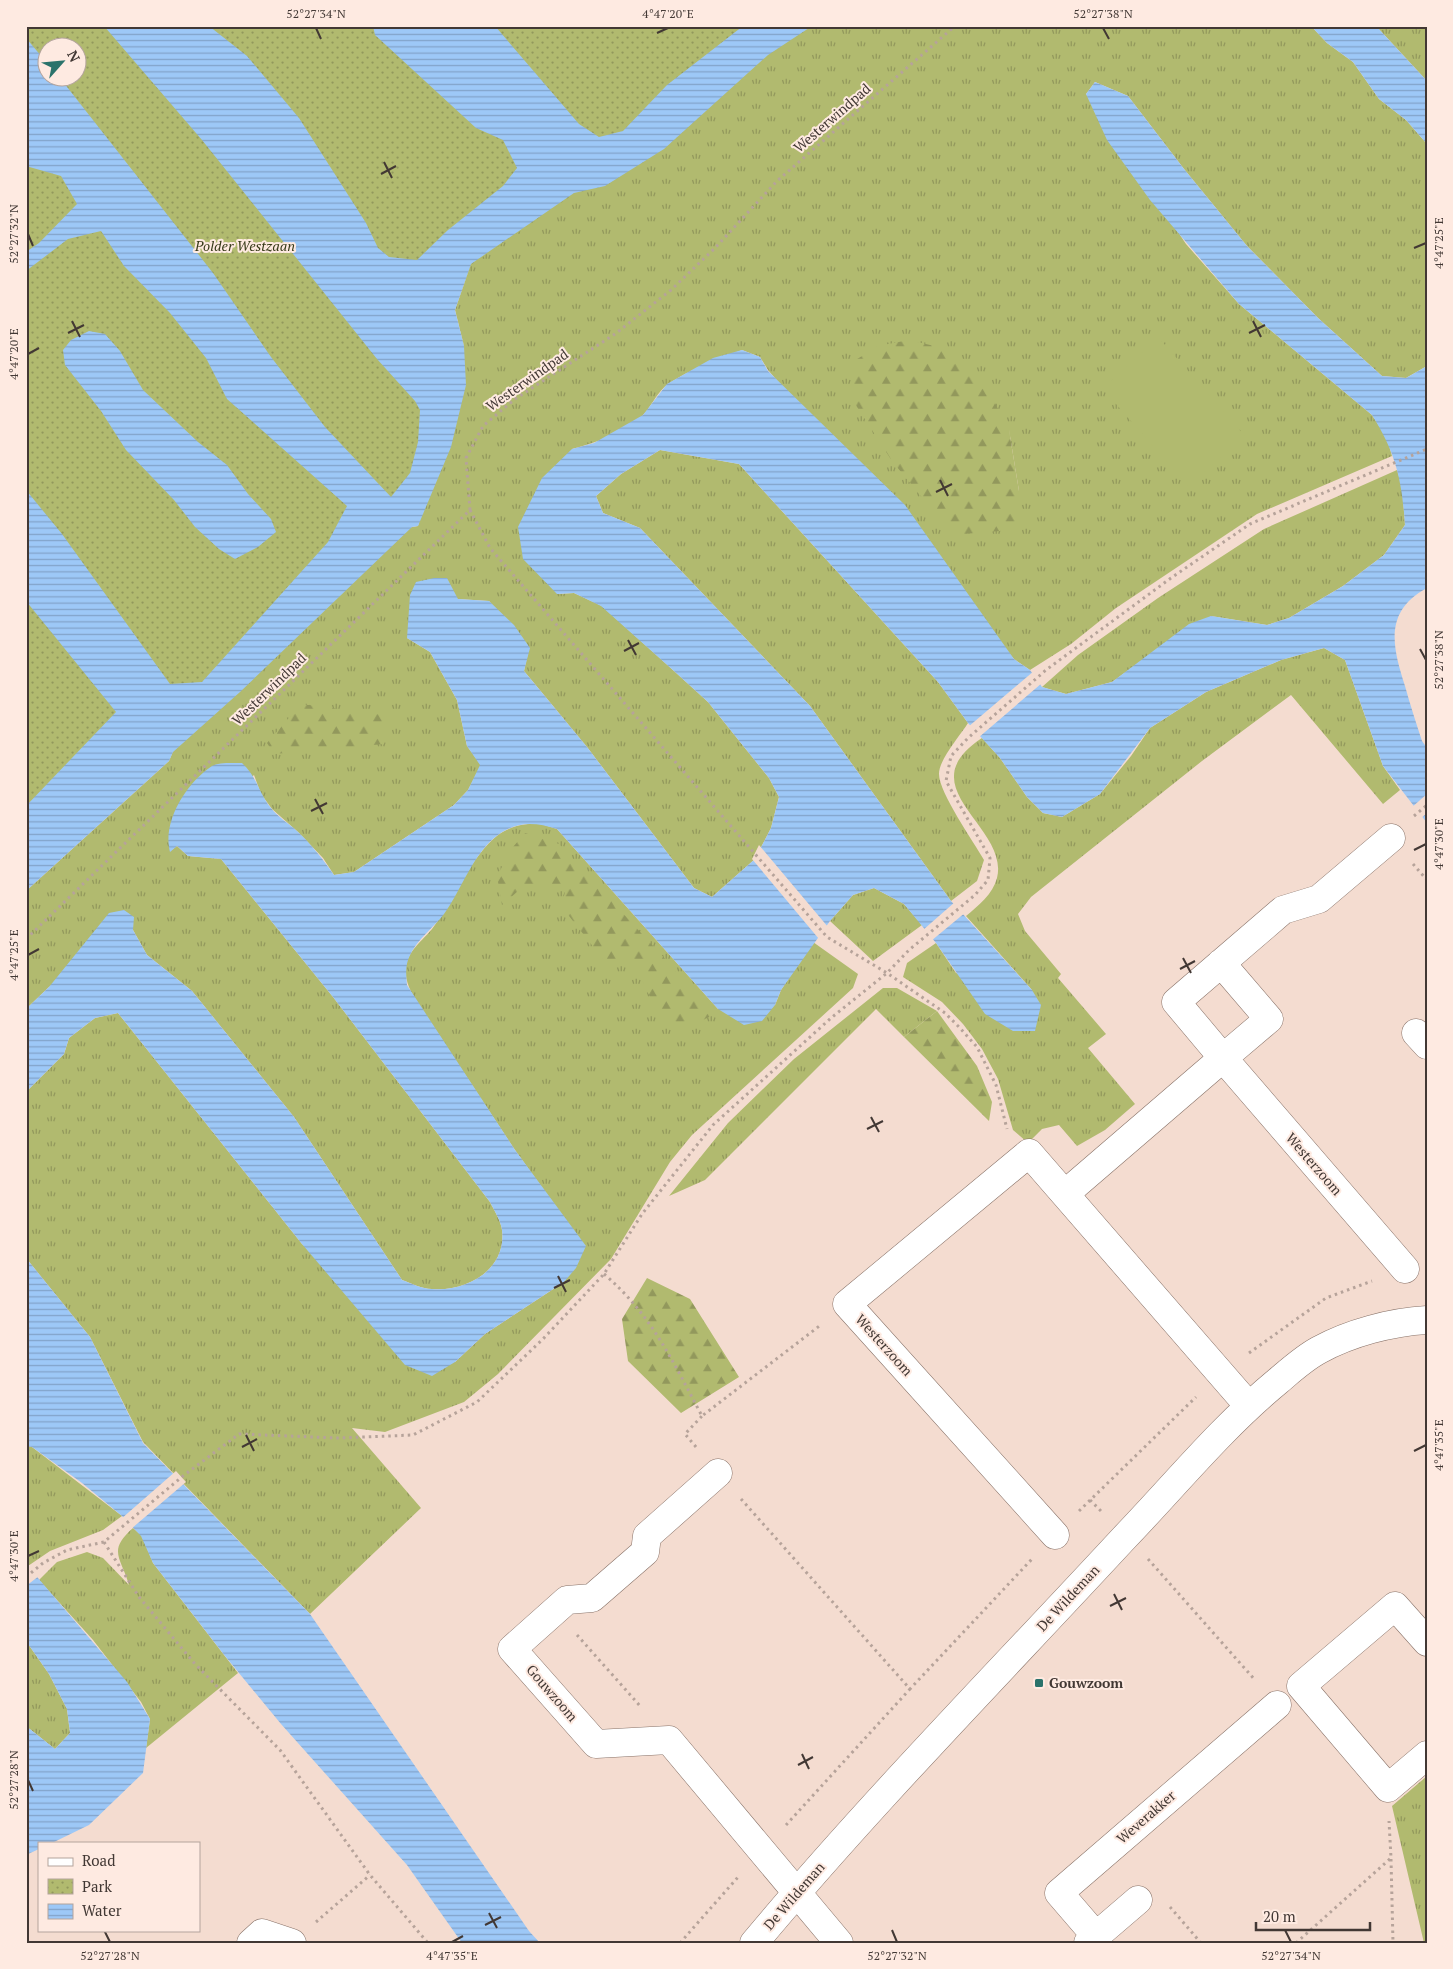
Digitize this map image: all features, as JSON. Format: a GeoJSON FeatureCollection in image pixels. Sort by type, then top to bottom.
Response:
{"type":"FeatureCollection","features":[{"type":"Feature","properties":{"kind":"street","name":"Westerzoom"},"geometry":{"type":"LineString","coordinates":[[1391,838],[1320,899],[1283,910],[1176,1002],[1405,1269]]}},
{"type":"Feature","properties":{"kind":"street"},"geometry":{"type":"LineString","coordinates":[[1066,1194],[1269,1019],[1221,963]]}},
{"type":"Feature","properties":{"kind":"street","name":"Westerzoom"},"geometry":{"type":"LineString","coordinates":[[1030,1153],[847,1304],[1054,1535]]}},
{"type":"Feature","properties":{"kind":"street"},"geometry":{"type":"LineString","coordinates":[[1030,1153],[1248,1405]]}},
{"type":"Feature","properties":{"kind":"street","name":"De Wildeman"},"geometry":{"type":"LineString","coordinates":[[754,1943],[796,1892],[1127,1536],[1202,1452],[1248,1405],[1319,1350],[1359,1333],[1427,1320]]}},
{"type":"Feature","properties":{"kind":"street","name":"Gouwzoom"},"geometry":{"type":"LineString","coordinates":[[669,1740],[596,1744],[512,1649],[568,1600],[592,1598],[645,1552],[647,1536],[718,1473]]}},
{"type":"Feature","properties":{"kind":"street"},"geometry":{"type":"LineString","coordinates":[[1427,1642],[1395,1606],[1301,1686],[1388,1788],[1427,1755]]}},
{"type":"Feature","properties":{"kind":"street","name":"Weverakker"},"geometry":{"type":"LineString","coordinates":[[1138,1900],[1092,1939],[1059,1893],[1276,1705]]}},
{"type":"Feature","properties":{"kind":"street"},"geometry":{"type":"LineString","coordinates":[[669,1740],[839,1943]]}},
{"type":"Feature","properties":{"kind":"street"},"geometry":{"type":"LineString","coordinates":[[251,1943],[262,1933],[292,1943]]}},
{"type":"Feature","properties":{"kind":"path","name":"Westerwindpad"},"geometry":{"type":"LineString","coordinates":[[26,939],[470,510],[466,458],[483,426],[515,399],[615,334],[671,290],[715,248],[777,181],[955,26]]}},
{"type":"Feature","properties":{"kind":"path"},"geometry":{"type":"LineString","coordinates":[[26,1577],[43,1564],[67,1550],[104,1542],[183,1476],[239,1434],[338,1438],[413,1435],[477,1402],[543,1339],[604,1274],[642,1214],[713,1125],[832,1018],[887,973],[909,950],[975,895],[988,880],[990,858],[946,782],[951,756],[968,738],[1046,670],[1171,578],[1250,524],[1379,471],[1427,449]]}},
{"type":"Feature","properties":{"kind":"path"},"geometry":{"type":"LineString","coordinates":[[470,510],[490,548],[748,843],[827,937],[887,973],[944,1013],[977,1047],[996,1085],[1006,1128],[1030,1153]]}},
{"type":"Feature","properties":{"kind":"path"},"geometry":{"type":"LineString","coordinates":[[604,1274],[628,1295],[657,1333],[702,1416],[847,1304]]}},
{"type":"Feature","properties":{"kind":"path"},"geometry":{"type":"LineString","coordinates":[[1090,1500],[1127,1536],[1276,1705]]}},
{"type":"Feature","properties":{"kind":"path"},"geometry":{"type":"LineString","coordinates":[[104,1542],[138,1597],[188,1657],[280,1750],[370,1875],[428,1943]]}},
{"type":"Feature","properties":{"kind":"path"},"geometry":{"type":"LineString","coordinates":[[556,1610],[669,1740]]}},
{"type":"Feature","properties":{"kind":"path"},"geometry":{"type":"LineString","coordinates":[[680,1943],[910,1689]]}},
{"type":"Feature","properties":{"kind":"path"},"geometry":{"type":"LineString","coordinates":[[1388,1788],[1392,1858],[1393,1943]]}},
{"type":"Feature","properties":{"kind":"path"},"geometry":{"type":"LineString","coordinates":[[1296,1943],[1392,1858]]}},
{"type":"Feature","properties":{"kind":"path"},"geometry":{"type":"LineString","coordinates":[[292,1943],[370,1875]]}},
{"type":"Feature","properties":{"kind":"green space","name":"Polder Westzaan"},"geometry":{"type":"Polygon","coordinates":[[[26,26],[813,26],[768,55],[663,150],[605,186],[574,194],[471,265],[454,311],[464,346],[466,386],[440,440],[396,509],[26,881],[26,26]]]}},
{"type":"Feature","properties":{"kind":"green space"},"geometry":{"type":"Polygon","coordinates":[[[812,26],[1311,26],[1327,43],[1353,62],[1379,99],[1406,120],[1427,144],[1427,366],[1406,378],[1382,376],[1318,318],[1247,246],[1128,96],[1095,82],[1086,94],[1186,244],[1239,304],[1372,415],[1387,438],[1392,456],[1257,514],[1116,608],[1071,644],[1030,670],[1014,659],[768,370],[760,357],[742,350],[685,374],[664,387],[644,414],[629,426],[601,440],[572,449],[557,594],[574,593],[602,606],[708,702],[769,778],[779,797],[771,828],[755,859],[712,897],[694,888],[587,747],[524,671],[529,648],[489,601],[458,599],[407,638],[430,652],[457,700],[467,746],[481,765],[468,790],[454,805],[354,872],[334,875],[323,858],[272,809],[261,794],[254,775],[170,851],[177,846],[188,856],[221,859],[333,997],[490,1202],[499,1219],[502,1230],[502,1244],[498,1257],[491,1267],[482,1276],[458,1287],[428,1289],[420,1287],[402,1280],[294,1117],[192,991],[147,955],[133,930],[49,987],[26,1009],[26,891],[169,761],[202,682],[328,542],[418,526],[464,346],[455,310],[471,264],[768,54],[812,26]],[[1009,430],[1019,520],[1019,491],[1009,430]]]}},
{"type":"Feature","properties":{"kind":"green space"},"geometry":{"type":"Polygon","coordinates":[[[1376,26],[1427,26],[1427,81],[1376,26]]]}},
{"type":"Feature","properties":{"kind":"green space"},"geometry":{"type":"Polygon","coordinates":[[[1159,338],[1245,436],[1188,486],[1102,388],[1159,338]]]}},
{"type":"Feature","properties":{"kind":"green space"},"geometry":{"type":"Polygon","coordinates":[[[909,340],[947,349],[986,386],[1009,430],[1019,491],[1019,520],[1000,531],[953,535],[892,461],[850,396],[854,361],[878,346],[909,340]]]}},
{"type":"Feature","properties":{"kind":"green space"},"geometry":{"type":"Polygon","coordinates":[[[660,450],[739,464],[938,682],[968,723],[942,762],[939,774],[951,805],[984,860],[977,881],[951,901],[810,706],[640,528],[603,513],[596,496],[621,474],[660,450]]]}},
{"type":"Feature","properties":{"kind":"green space"},"geometry":{"type":"Polygon","coordinates":[[[1397,470],[1402,485],[1405,525],[1384,555],[1343,586],[1289,618],[1267,625],[1211,616],[1148,656],[1112,682],[1066,694],[1042,687],[1078,655],[1158,598],[1264,529],[1397,470]]]}},
{"type":"Feature","properties":{"kind":"green space"},"geometry":{"type":"Polygon","coordinates":[[[1324,648],[1345,660],[1383,766],[1400,790],[1383,804],[1291,695],[1202,761],[1031,897],[1018,914],[1025,931],[1061,974],[1058,978],[1106,1034],[1088,1048],[1135,1104],[1105,1130],[1077,1146],[1059,1125],[1042,1129],[1028,1143],[1013,1130],[998,1079],[982,1049],[963,1024],[942,1002],[903,977],[907,963],[936,943],[956,973],[1032,990],[966,916],[984,899],[995,884],[997,878],[997,859],[989,841],[957,791],[954,774],[961,756],[982,738],[1000,758],[1027,797],[1043,813],[1062,817],[1100,794],[1131,756],[1150,728],[1206,692],[1281,660],[1324,648]]]}},
{"type":"Feature","properties":{"kind":"green space"},"geometry":{"type":"Polygon","coordinates":[[[301,704],[391,716],[384,744],[274,754],[267,743],[301,704]]]}},
{"type":"Feature","properties":{"kind":"green space"},"geometry":{"type":"Polygon","coordinates":[[[538,823],[557,829],[718,1009],[775,1005],[781,990],[813,942],[858,974],[853,988],[692,1135],[670,1162],[611,1259],[498,1374],[464,1402],[385,1432],[352,1428],[421,1508],[310,1614],[143,1442],[90,1337],[26,1258],[26,1092],[64,1054],[69,1038],[95,1018],[118,1013],[302,1244],[455,1362],[485,1334],[564,1282],[556,1207],[515,1150],[412,994],[406,976],[406,966],[410,955],[440,918],[471,866],[489,843],[508,829],[538,823]]]}},
{"type":"Feature","properties":{"kind":"green space"},"geometry":{"type":"Polygon","coordinates":[[[525,833],[559,844],[665,959],[713,1015],[679,1032],[650,997],[634,962],[606,963],[562,907],[566,886],[525,885],[502,905],[497,876],[513,847],[525,833]]]}},
{"type":"Feature","properties":{"kind":"green space"},"geometry":{"type":"Polygon","coordinates":[[[874,888],[904,904],[922,925],[873,961],[830,921],[853,895],[874,888]]]}},
{"type":"Feature","properties":{"kind":"green space"},"geometry":{"type":"Polygon","coordinates":[[[883,988],[897,988],[937,1011],[904,1037],[876,1009],[705,1180],[669,1196],[728,1123],[794,1059],[883,988]]]}},
{"type":"Feature","properties":{"kind":"green space"},"geometry":{"type":"Polygon","coordinates":[[[937,1011],[977,1066],[992,1102],[989,1121],[904,1037],[937,1011]]]}},
{"type":"Feature","properties":{"kind":"green space"},"geometry":{"type":"Polygon","coordinates":[[[647,1278],[690,1299],[739,1377],[681,1413],[628,1361],[622,1319],[647,1278]]]}},
{"type":"Feature","properties":{"kind":"green space"},"geometry":{"type":"Polygon","coordinates":[[[26,1446],[32,1447],[122,1516],[103,1530],[50,1551],[28,1566],[26,1446]]]}},
{"type":"Feature","properties":{"kind":"green space"},"geometry":{"type":"Polygon","coordinates":[[[133,1528],[142,1536],[153,1563],[238,1673],[146,1748],[150,1719],[141,1702],[93,1640],[39,1580],[57,1562],[87,1552],[103,1558],[129,1585],[118,1555],[118,1549],[125,1536],[133,1528]]]}},
{"type":"Feature","properties":{"kind":"green space"},"geometry":{"type":"Polygon","coordinates":[[[26,1641],[49,1674],[67,1709],[70,1733],[55,1749],[26,1726],[26,1641]]]}},
{"type":"Feature","properties":{"kind":"green space"},"geometry":{"type":"Polygon","coordinates":[[[1427,1776],[1427,1943],[1424,1943],[1392,1806],[1427,1776]]]}},
{"type":"Feature","properties":{"kind":"water"},"geometry":{"type":"Polygon","coordinates":[[[104,26],[209,26],[247,56],[299,118],[366,223],[378,248],[389,257],[417,260],[448,230],[503,186],[517,168],[503,140],[476,128],[375,35],[373,26],[495,26],[579,124],[599,137],[623,131],[667,85],[743,26],[812,26],[768,55],[664,149],[605,186],[574,193],[471,264],[455,310],[464,346],[466,385],[451,447],[418,526],[412,527],[240,692],[173,752],[169,761],[26,891],[26,806],[116,712],[26,601],[26,490],[62,534],[170,684],[202,682],[328,542],[347,506],[227,399],[206,358],[170,313],[124,266],[101,231],[68,239],[26,271],[26,252],[39,243],[77,204],[61,176],[26,166],[26,38],[38,52],[38,88],[68,88],[213,273],[271,357],[325,427],[391,497],[410,473],[418,442],[420,410],[415,401],[377,359],[202,140],[104,26]]]}},
{"type":"Feature","properties":{"kind":"water"},"geometry":{"type":"Polygon","coordinates":[[[1311,26],[1376,26],[1427,81],[1427,144],[1406,120],[1379,99],[1353,62],[1327,43],[1311,26]]]}},
{"type":"Feature","properties":{"kind":"water"},"geometry":{"type":"Polygon","coordinates":[[[1095,82],[1128,96],[1247,246],[1318,318],[1382,376],[1406,378],[1427,366],[1427,588],[1413,597],[1404,607],[1395,631],[1395,643],[1400,671],[1422,741],[1427,748],[1427,823],[1383,766],[1345,660],[1324,648],[1281,660],[1206,692],[1150,728],[1100,794],[1062,817],[1043,813],[1027,797],[1000,758],[968,723],[938,682],[739,464],[660,450],[621,474],[596,496],[603,513],[640,528],[810,706],[951,901],[1032,990],[1041,1005],[1035,1031],[1013,1031],[985,1014],[936,943],[904,904],[874,888],[853,895],[830,921],[781,990],[775,1005],[762,1021],[744,1025],[718,1009],[557,829],[526,824],[505,830],[482,851],[444,914],[413,949],[408,959],[407,985],[515,1150],[586,1246],[576,1268],[564,1282],[485,1334],[455,1362],[432,1376],[405,1365],[302,1244],[118,1013],[95,1018],[69,1038],[64,1054],[26,1092],[26,1009],[49,987],[109,913],[124,910],[134,917],[133,930],[147,955],[192,991],[294,1117],[402,1280],[424,1288],[445,1289],[458,1287],[470,1282],[482,1276],[491,1267],[498,1257],[502,1244],[502,1230],[499,1219],[490,1202],[333,997],[221,859],[188,856],[177,846],[170,852],[168,840],[170,828],[178,804],[193,782],[212,766],[222,763],[242,763],[251,774],[271,808],[307,841],[334,875],[354,872],[454,805],[468,790],[480,765],[467,746],[457,700],[430,652],[407,638],[410,595],[416,582],[434,578],[447,578],[458,599],[489,601],[514,625],[530,648],[524,671],[587,747],[694,888],[712,897],[755,859],[771,828],[779,797],[769,778],[708,702],[601,606],[574,593],[557,594],[523,559],[518,527],[542,478],[572,449],[594,443],[643,415],[667,384],[713,358],[742,350],[760,357],[768,371],[905,505],[1014,659],[1030,670],[1042,687],[1066,694],[1112,682],[1189,624],[1211,616],[1267,625],[1289,618],[1343,586],[1384,555],[1405,525],[1404,509],[1400,481],[1392,455],[1372,415],[1239,304],[1150,200],[1107,140],[1086,94],[1095,82]]]}},
{"type":"Feature","properties":{"kind":"water"},"geometry":{"type":"Polygon","coordinates":[[[89,331],[105,334],[120,351],[143,390],[198,442],[227,465],[248,494],[271,519],[276,532],[258,547],[235,559],[219,549],[195,527],[174,500],[126,450],[101,411],[65,365],[63,350],[71,340],[89,331]]]}},
{"type":"Feature","properties":{"kind":"water"},"geometry":{"type":"Polygon","coordinates":[[[26,1258],[90,1337],[143,1443],[310,1614],[529,1931],[540,1943],[462,1943],[407,1865],[281,1724],[225,1656],[153,1563],[141,1536],[122,1516],[82,1483],[32,1447],[26,1446],[26,1258]]]}},
{"type":"Feature","properties":{"kind":"water"},"geometry":{"type":"Polygon","coordinates":[[[26,1564],[127,1682],[150,1719],[143,1773],[89,1825],[54,1842],[38,1842],[38,1849],[26,1855],[26,1726],[55,1749],[70,1733],[67,1709],[49,1674],[26,1641],[26,1564]]]}},
{"type":"Feature","properties":{"kind":"pier"},"geometry":{"type":"Polygon","coordinates":[[[1034,671],[1042,683],[978,738],[968,727],[1034,671]]]}},
{"type":"Feature","properties":{"kind":"pier"},"geometry":{"type":"Polygon","coordinates":[[[1427,794],[1427,813],[1420,819],[1411,808],[1427,794]]]}},
{"type":"Feature","properties":{"kind":"pier"},"geometry":{"type":"Polygon","coordinates":[[[759,845],[828,927],[819,939],[752,859],[759,845]]]}},
{"type":"Feature","properties":{"kind":"pier"},"geometry":{"type":"Polygon","coordinates":[[[955,902],[966,912],[931,941],[923,930],[955,902]]]}},
{"type":"Feature","properties":{"kind":"pier"},"geometry":{"type":"Polygon","coordinates":[[[176,1471],[186,1482],[131,1529],[121,1519],[176,1471]]]}},
{"type":"Feature","properties":{"kind":"pier"},"geometry":{"type":"Polygon","coordinates":[[[30,1565],[39,1576],[26,1586],[26,1568],[30,1565]]]}},
{"type":"Feature","properties":{"kind":"place","name":"Gouwzoom"},"geometry":{"type":"Point","coordinates":[1039,1683]}}]}
